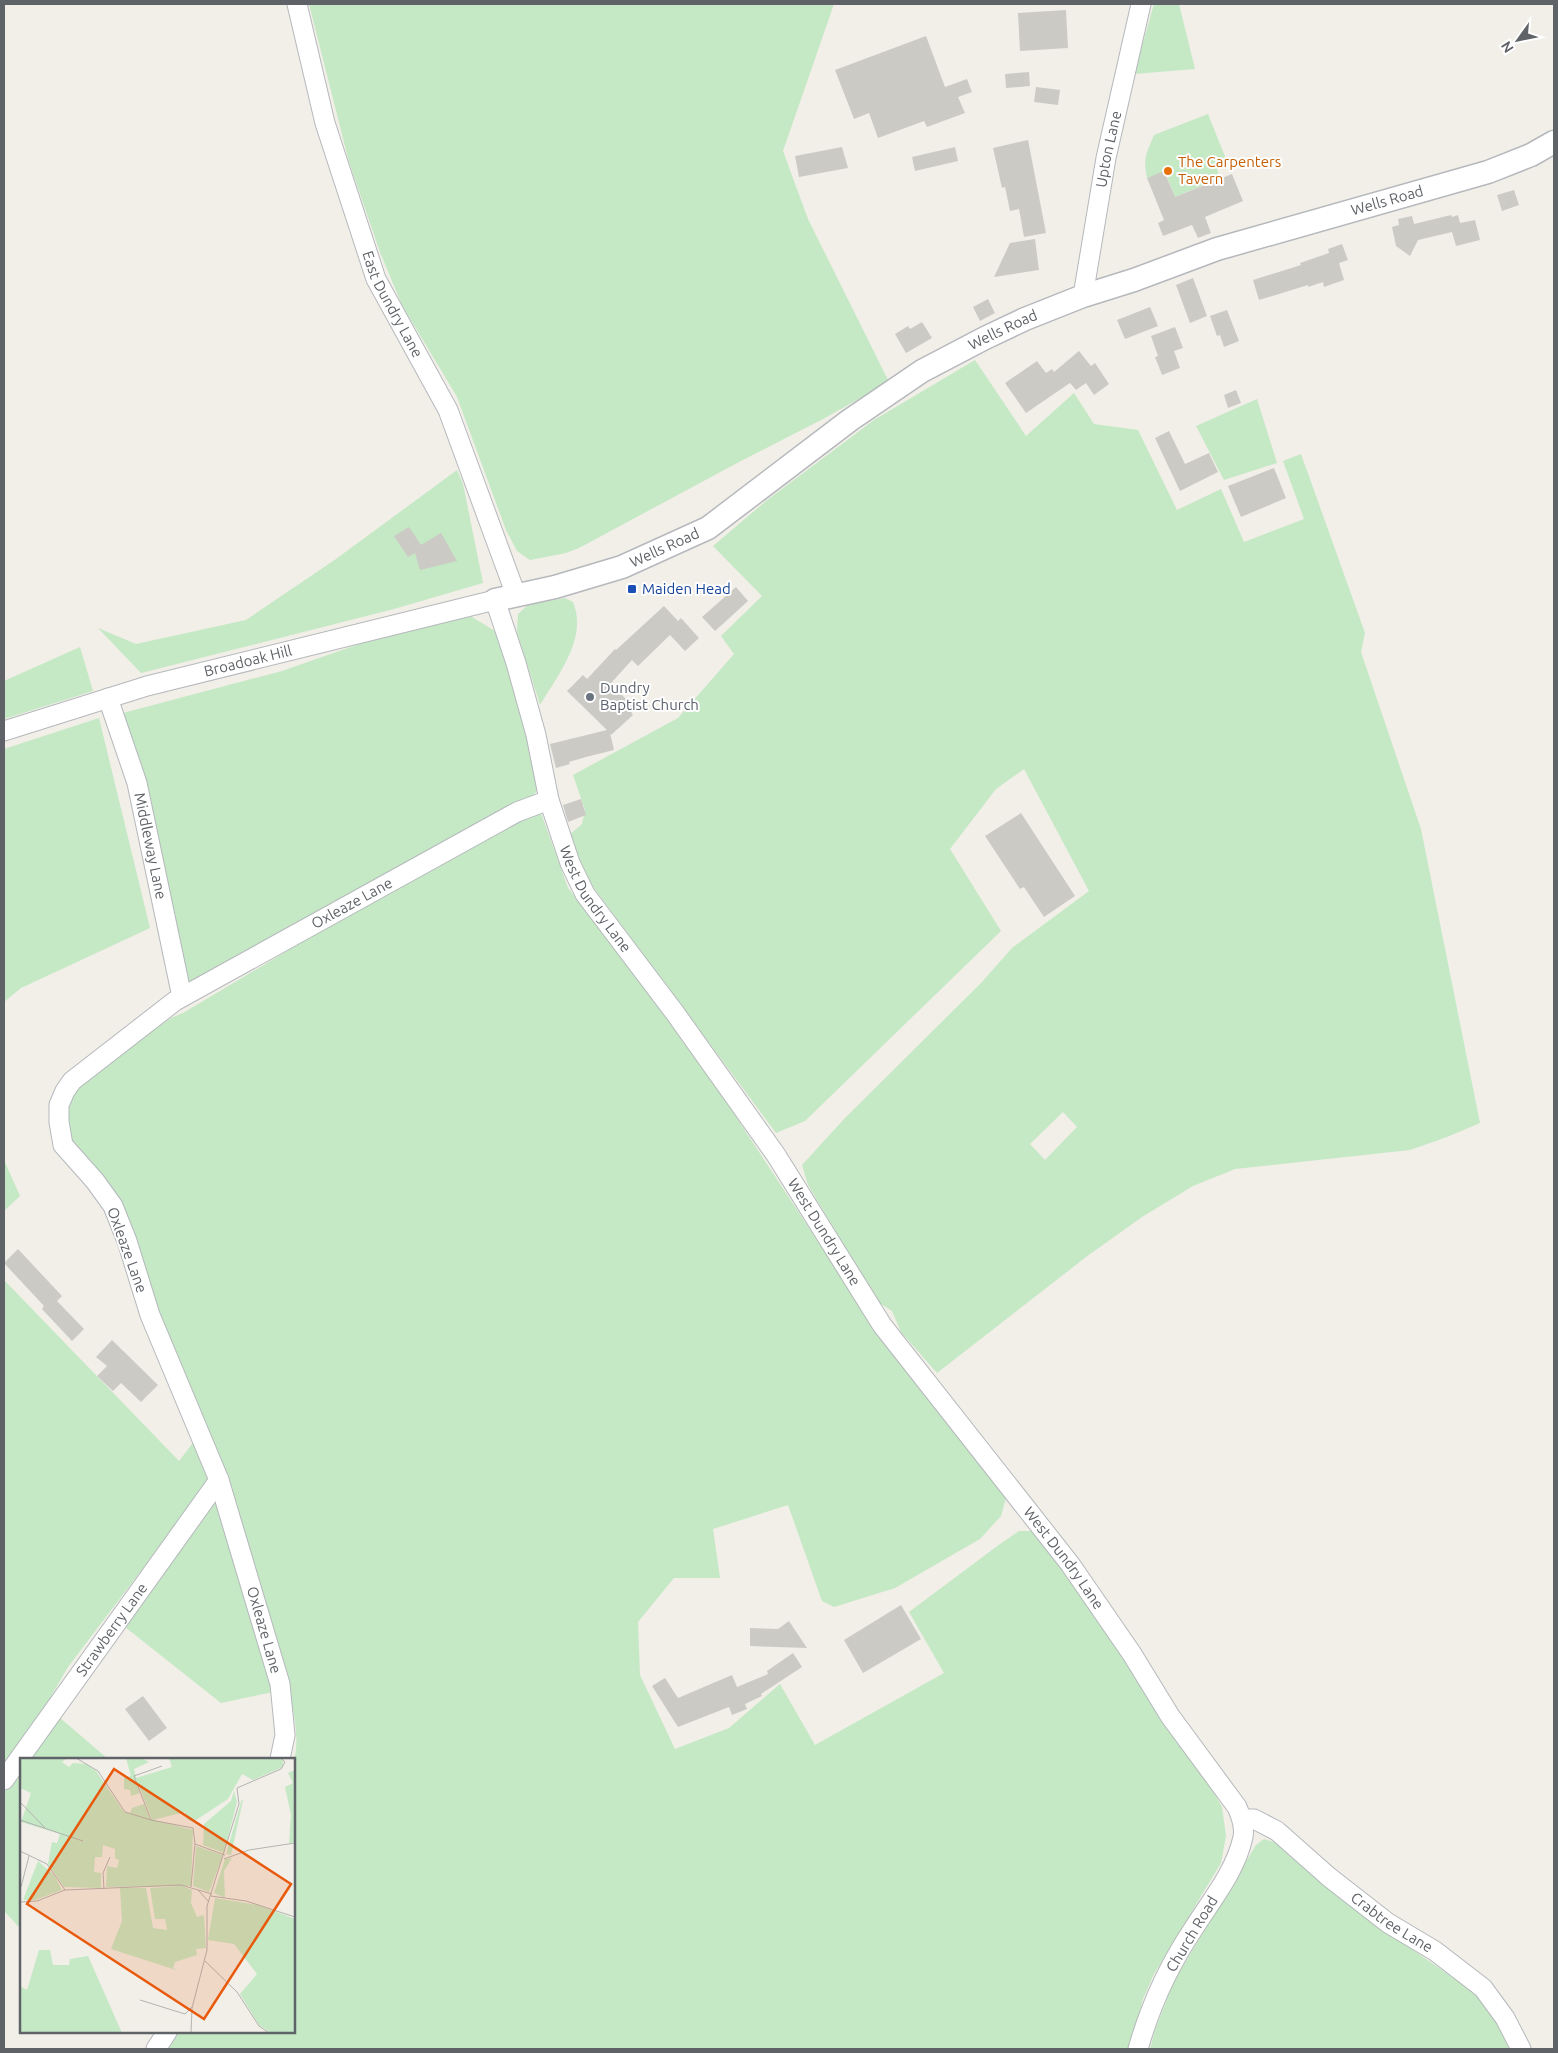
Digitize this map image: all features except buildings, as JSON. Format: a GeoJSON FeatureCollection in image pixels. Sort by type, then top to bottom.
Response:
{"type":"FeatureCollection","features":[{"type":"Feature","properties":{"kind":"street","name":"East Dundry Lane"},"geometry":{"type":"LineString","coordinates":[[297,4],[325,123],[376,279],[448,410],[506,598]]}},
{"type":"Feature","properties":{"kind":"street","name":"Upton Lane"},"geometry":{"type":"LineString","coordinates":[[1082,296],[1106,158],[1142,4]]}},
{"type":"Feature","properties":{"kind":"street","name":"Wells Road"},"geometry":{"type":"LineString","coordinates":[[506,598],[555,587],[622,567],[708,528],[850,420],[922,372],[985,338],[1082,296],[1134,280],[1217,249],[1488,172],[1531,155],[1554,142]]}},
{"type":"Feature","properties":{"kind":"street","name":"Broadoak Hill"},"geometry":{"type":"LineString","coordinates":[[4,731],[148,686],[506,598]]}},
{"type":"Feature","properties":{"kind":"street","name":"West Dundry Lane"},"geometry":{"type":"LineString","coordinates":[[506,598],[516,663],[536,735],[549,800],[570,863],[585,894],[675,1013],[776,1155],[882,1325],[1070,1564],[1132,1654],[1170,1716],[1237,1807],[1242,1819]]}},
{"type":"Feature","properties":{"kind":"street","name":"Middleway Lane"},"geometry":{"type":"LineString","coordinates":[[108,698],[137,784],[182,997]]}},
{"type":"Feature","properties":{"kind":"street","name":"Oxleaze Lane"},"geometry":{"type":"LineString","coordinates":[[280,1758],[285,1735],[280,1684],[219,1480],[150,1315],[127,1241],[113,1206],[95,1181],[64,1145],[59,1122],[59,1105],[72,1081],[137,1029],[182,997],[517,812],[549,800]]}},
{"type":"Feature","properties":{"kind":"street","name":"Strawberry Lane"},"geometry":{"type":"LineString","coordinates":[[4,1780],[219,1480]]}},
{"type":"Feature","properties":{"kind":"street","name":"Church Road"},"geometry":{"type":"LineString","coordinates":[[1138,2049],[1145,2025],[1170,1969],[1191,1932],[1220,1888],[1237,1856],[1244,1835],[1242,1819]]}},
{"type":"Feature","properties":{"kind":"street","name":"Crabtree Lane"},"geometry":{"type":"LineString","coordinates":[[1242,1819],[1254,1819],[1277,1831],[1329,1877],[1388,1923],[1434,1951],[1483,1988],[1505,2018],[1521,2049]]}},
{"type":"Feature","properties":{"kind":"street"},"geometry":{"type":"LineString","coordinates":[[156,2049],[166,2033]]}},
{"type":"Feature","properties":{"kind":"green space"},"geometry":{"type":"Polygon","coordinates":[[[309,4],[834,4],[783,151],[808,219],[889,382],[579,548],[566,553],[530,560],[517,551],[506,530],[457,397],[402,305],[380,252],[349,162],[309,4]]]}},
{"type":"Feature","properties":{"kind":"green space"},"geometry":{"type":"Polygon","coordinates":[[[1154,4],[1179,4],[1195,69],[1134,74],[1154,4]]]}},
{"type":"Feature","properties":{"kind":"green space"},"geometry":{"type":"Polygon","coordinates":[[[1208,114],[1228,164],[1217,169],[1220,178],[1175,197],[1165,172],[1147,178],[1145,160],[1149,147],[1154,135],[1208,114]]]}},
{"type":"Feature","properties":{"kind":"green space"},"geometry":{"type":"Polygon","coordinates":[[[975,360],[1026,436],[1074,393],[1094,424],[1138,430],[1177,510],[1221,489],[1244,542],[1304,519],[1283,461],[1301,454],[1365,633],[1361,652],[1421,829],[1480,1123],[1410,1150],[1235,1169],[1193,1186],[1142,1217],[1086,1257],[937,1373],[901,1332],[892,1311],[878,1302],[808,1185],[802,1165],[845,1118],[982,982],[1012,948],[1089,891],[1024,769],[996,789],[950,849],[1001,931],[805,1121],[776,1133],[588,880],[568,836],[582,824],[585,810],[573,775],[678,718],[734,654],[721,636],[762,596],[713,546],[766,501],[874,420],[975,360]],[[1063,1112],[1030,1144],[1045,1160],[1077,1127],[1063,1112]]]}},
{"type":"Feature","properties":{"kind":"green space"},"geometry":{"type":"Polygon","coordinates":[[[1257,399],[1277,463],[1224,480],[1196,426],[1257,399]]]}},
{"type":"Feature","properties":{"kind":"green space"},"geometry":{"type":"Polygon","coordinates":[[[457,470],[463,484],[483,583],[394,609],[141,673],[98,628],[136,644],[246,620],[336,559],[457,470]]]}},
{"type":"Feature","properties":{"kind":"green space"},"geometry":{"type":"Polygon","coordinates":[[[565,598],[573,602],[577,616],[574,642],[562,669],[540,705],[517,632],[518,614],[528,605],[565,598]]]}},
{"type":"Feature","properties":{"kind":"green space"},"geometry":{"type":"Polygon","coordinates":[[[472,617],[495,631],[513,668],[539,787],[532,798],[189,985],[123,713],[282,671],[408,627],[447,619],[472,617]]]}},
{"type":"Feature","properties":{"kind":"green space"},"geometry":{"type":"Polygon","coordinates":[[[80,647],[93,691],[4,719],[4,681],[80,647]]]}},
{"type":"Feature","properties":{"kind":"green space"},"geometry":{"type":"Polygon","coordinates":[[[99,718],[150,928],[21,988],[4,1002],[4,749],[99,718]]]}},
{"type":"Feature","properties":{"kind":"green space"},"geometry":{"type":"Polygon","coordinates":[[[541,813],[568,888],[630,965],[711,1079],[880,1336],[999,1484],[1006,1498],[1001,1516],[980,1539],[895,1588],[834,1607],[822,1601],[788,1505],[713,1529],[720,1578],[674,1578],[638,1622],[640,1675],[675,1749],[729,1728],[780,1684],[815,1745],[944,1673],[909,1612],[1019,1531],[1032,1531],[1092,1610],[1127,1661],[1164,1725],[1208,1782],[1222,1807],[1226,1836],[1221,1863],[1154,1974],[1143,1999],[1129,2049],[168,2049],[178,2033],[295,2033],[294,1758],[296,1730],[286,1678],[160,1315],[64,1124],[69,1101],[75,1084],[171,1018],[183,1013],[393,888],[502,828],[541,813]]]}},
{"type":"Feature","properties":{"kind":"green space"},"geometry":{"type":"Polygon","coordinates":[[[4,1160],[20,1196],[4,1211],[4,1160]]]}},
{"type":"Feature","properties":{"kind":"green space"},"geometry":{"type":"Polygon","coordinates":[[[4,1280],[179,1461],[196,1439],[212,1477],[68,1667],[50,1698],[4,1763],[4,1280]]]}},
{"type":"Feature","properties":{"kind":"green space"},"geometry":{"type":"Polygon","coordinates":[[[217,1494],[273,1692],[221,1703],[125,1627],[217,1494]]]}},
{"type":"Feature","properties":{"kind":"green space"},"geometry":{"type":"Polygon","coordinates":[[[59,1717],[107,1758],[28,1758],[59,1717]]]}},
{"type":"Feature","properties":{"kind":"green space"},"geometry":{"type":"Polygon","coordinates":[[[20,1769],[20,1925],[18,1926],[4,1911],[4,1793],[20,1769]]]}},
{"type":"Feature","properties":{"kind":"green space"},"geometry":{"type":"Polygon","coordinates":[[[1264,1839],[1277,1843],[1390,1934],[1465,1986],[1489,2007],[1509,2049],[1150,2049],[1155,2030],[1174,1981],[1256,1845],[1264,1839]]]}},
{"type":"Feature","properties":{"kind":"place","name":"The Carpenters Tavern"},"geometry":{"type":"Point","coordinates":[1168,171]}},
{"type":"Feature","properties":{"kind":"place","name":"Maiden Head"},"geometry":{"type":"Point","coordinates":[632,589]}},
{"type":"Feature","properties":{"kind":"place","name":"Dundry Baptist Church"},"geometry":{"type":"Point","coordinates":[590,697]}}]}
